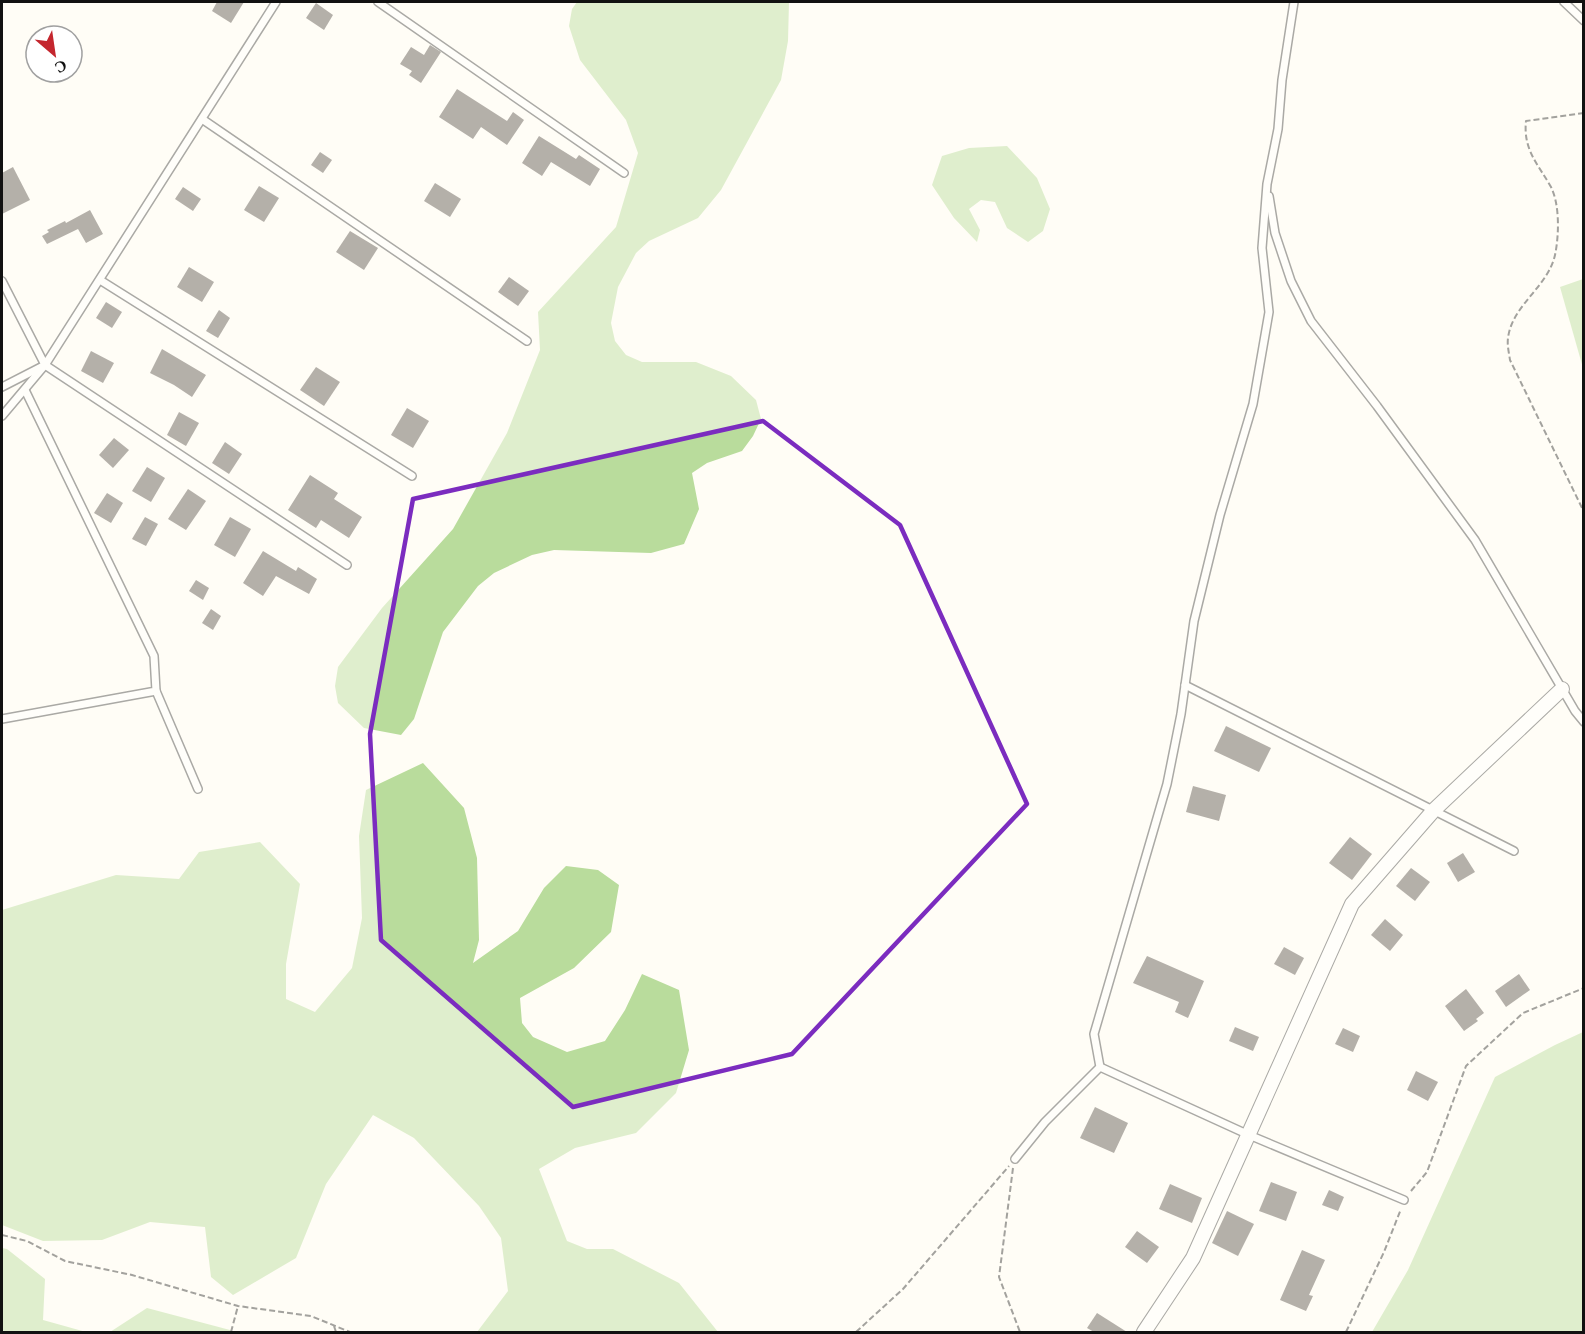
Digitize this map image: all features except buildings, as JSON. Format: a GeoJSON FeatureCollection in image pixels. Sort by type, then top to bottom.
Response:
{"type":"FeatureCollection","features":[{"type":"Feature","properties":{"kind":"street"},"geometry":{"type":"LineString","coordinates":[[1144,1332],[1193,1258],[1352,904],[1434,810],[1562,689]]}},
{"type":"Feature","properties":{"kind":"lane"},"geometry":{"type":"LineString","coordinates":[[2,416],[45,365],[276,2]]}},
{"type":"Feature","properties":{"kind":"lane"},"geometry":{"type":"LineString","coordinates":[[378,2],[624,173]]}},
{"type":"Feature","properties":{"kind":"lane"},"geometry":{"type":"LineString","coordinates":[[1100,1067],[1094,1034],[1167,784],[1194,621],[1220,514],[1253,404],[1269,312],[1262,248],[1267,184],[1278,129],[1282,80],[1294,2]]}},
{"type":"Feature","properties":{"kind":"lane"},"geometry":{"type":"LineString","coordinates":[[1564,2],[1584,21]]}},
{"type":"Feature","properties":{"kind":"lane"},"geometry":{"type":"LineString","coordinates":[[202,119],[527,341]]}},
{"type":"Feature","properties":{"kind":"lane"},"geometry":{"type":"LineString","coordinates":[[1267,184],[1275,232],[1291,281],[1311,321],[1377,406],[1475,540],[1562,689],[1584,722]]}},
{"type":"Feature","properties":{"kind":"lane"},"geometry":{"type":"LineString","coordinates":[[100,280],[412,476]]}},
{"type":"Feature","properties":{"kind":"lane"},"geometry":{"type":"LineString","coordinates":[[2,281],[45,365],[347,565]]}},
{"type":"Feature","properties":{"kind":"lane"},"geometry":{"type":"LineString","coordinates":[[2,387],[45,365]]}},
{"type":"Feature","properties":{"kind":"lane"},"geometry":{"type":"LineString","coordinates":[[25,390],[154,656],[156,691],[198,789]]}},
{"type":"Feature","properties":{"kind":"lane"},"geometry":{"type":"LineString","coordinates":[[1185,685],[1514,851]]}},
{"type":"Feature","properties":{"kind":"lane"},"geometry":{"type":"LineString","coordinates":[[2,719],[156,691]]}},
{"type":"Feature","properties":{"kind":"lane"},"geometry":{"type":"LineString","coordinates":[[1100,1067],[1249,1135],[1404,1200]]}},
{"type":"Feature","properties":{"kind":"lane"},"geometry":{"type":"LineString","coordinates":[[1015,1159],[1045,1122],[1100,1067]]}},
{"type":"Feature","properties":{"kind":"path"},"geometry":{"type":"LineString","coordinates":[[1584,113],[1526,121],[1524,136],[1536,165],[1552,189],[1558,209],[1555,256],[1542,282],[1514,317],[1508,338],[1510,360],[1584,512]]}},
{"type":"Feature","properties":{"kind":"path"},"geometry":{"type":"LineString","coordinates":[[1346,1332],[1384,1251],[1404,1200],[1427,1172],[1466,1066],[1523,1013],[1584,988]]}},
{"type":"Feature","properties":{"kind":"path"},"geometry":{"type":"LineString","coordinates":[[856,1332],[903,1289],[1015,1159]]}},
{"type":"Feature","properties":{"kind":"path"},"geometry":{"type":"LineString","coordinates":[[1015,1159],[999,1277],[1020,1332]]}},
{"type":"Feature","properties":{"kind":"path"},"geometry":{"type":"LineString","coordinates":[[2,1235],[27,1241],[65,1261],[132,1275],[238,1306],[311,1316],[350,1332]]}},
{"type":"Feature","properties":{"kind":"path"},"geometry":{"type":"LineString","coordinates":[[231,1332],[238,1306]]}},
{"type":"Feature","properties":{"kind":"path"},"geometry":{"type":"LineString","coordinates":[[334,1326],[336,1332]]}},
{"type":"Feature","properties":{"kind":"highlighted area"},"geometry":{"type":"Polygon","coordinates":[[[763,421],[900,525],[1027,804],[792,1054],[573,1107],[381,940],[370,734],[413,499],[763,421]]]}},
{"type":"Feature","properties":{"kind":"green space"},"geometry":{"type":"Polygon","coordinates":[[[577,2],[789,2],[788,41],[781,80],[721,190],[698,218],[649,241],[636,253],[618,287],[611,323],[615,341],[626,355],[642,362],[696,362],[731,376],[756,400],[761,419],[753,436],[742,451],[707,463],[692,473],[699,509],[684,544],[651,553],[554,550],[532,555],[494,573],[478,586],[443,632],[414,719],[401,735],[364,728],[338,703],[335,686],[338,667],[382,608],[453,529],[507,433],[540,350],[538,312],[616,227],[638,153],[626,120],[580,60],[569,26],[572,9],[577,2]]]}},
{"type":"Feature","properties":{"kind":"green space"},"geometry":{"type":"Polygon","coordinates":[[[1007,146],[1037,178],[1050,209],[1043,231],[1028,242],[1007,228],[995,202],[981,200],[969,209],[980,230],[977,242],[954,218],[932,185],[942,156],[969,148],[1007,146]]]}},
{"type":"Feature","properties":{"kind":"green space"},"geometry":{"type":"Polygon","coordinates":[[[1584,279],[1583,368],[1560,287],[1584,279]]]}},
{"type":"Feature","properties":{"kind":"green space"},"geometry":{"type":"Polygon","coordinates":[[[423,763],[464,808],[477,858],[479,940],[473,963],[518,931],[544,888],[566,866],[598,870],[619,885],[611,932],[574,968],[520,998],[522,1023],[533,1037],[567,1052],[605,1041],[625,1010],[642,974],[679,990],[689,1050],[676,1093],[636,1133],[575,1148],[539,1169],[567,1241],[587,1249],[613,1249],[679,1283],[718,1332],[477,1332],[508,1291],[501,1238],[479,1206],[414,1138],[373,1115],[326,1184],[296,1258],[233,1295],[211,1277],[205,1227],[150,1222],[102,1240],[43,1241],[2,1225],[2,910],[116,875],[179,879],[199,852],[260,842],[300,884],[286,964],[286,999],[315,1012],[352,968],[362,918],[359,836],[366,790],[423,763]]]}},
{"type":"Feature","properties":{"kind":"green space"},"geometry":{"type":"Polygon","coordinates":[[[1583,1032],[1583,1332],[1372,1332],[1408,1270],[1495,1077],[1583,1032]]]}},
{"type":"Feature","properties":{"kind":"green space"},"geometry":{"type":"Polygon","coordinates":[[[2,1248],[7,1249],[45,1279],[43,1320],[86,1332],[2,1332],[2,1248]]]}},
{"type":"Feature","properties":{"kind":"green space"},"geometry":{"type":"Polygon","coordinates":[[[147,1308],[230,1330],[233,1332],[110,1332],[147,1308]]]}}]}
